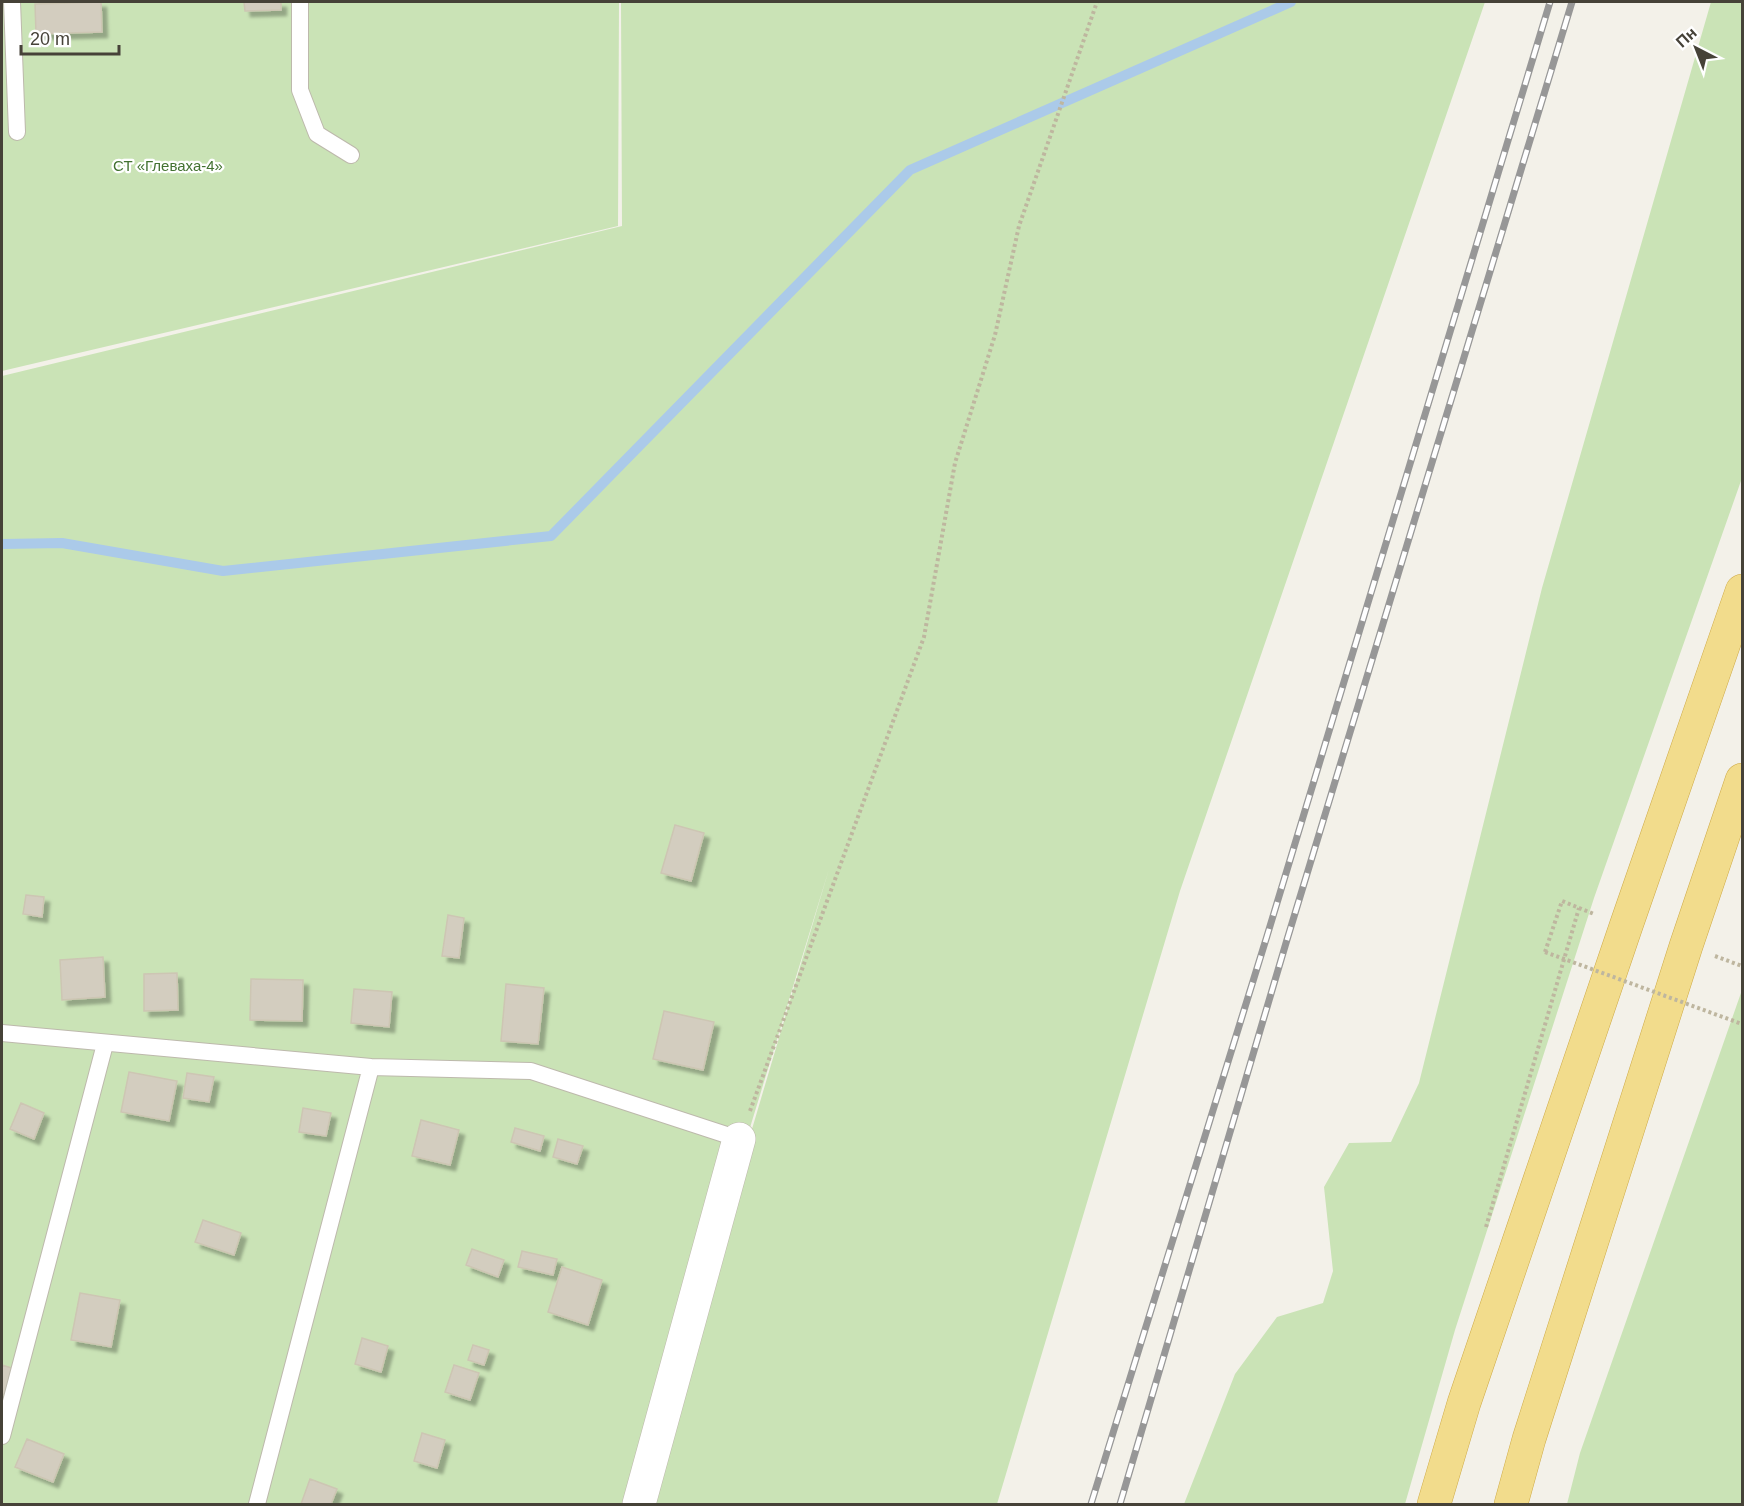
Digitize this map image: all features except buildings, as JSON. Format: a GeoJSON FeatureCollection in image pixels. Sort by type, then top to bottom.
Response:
{"type":"FeatureCollection","features":[{"type":"Feature","properties":{"kind":"highway"},"geometry":{"type":"LineString","coordinates":[[1434,1504],[1464,1403],[1743,591]]}},
{"type":"Feature","properties":{"kind":"highway"},"geometry":{"type":"LineString","coordinates":[[1511,1504],[1529,1439],[1686,946],[1743,780]]}},
{"type":"Feature","properties":{"kind":"street"},"geometry":{"type":"LineString","coordinates":[[639,1504],[739,1139]]}},
{"type":"Feature","properties":{"kind":"lane"},"geometry":{"type":"LineString","coordinates":[[12,2],[17,132]]}},
{"type":"Feature","properties":{"kind":"lane"},"geometry":{"type":"LineString","coordinates":[[300,2],[300,90],[317,134],[351,155]]}},
{"type":"Feature","properties":{"kind":"lane"},"geometry":{"type":"LineString","coordinates":[[2,1033],[372,1067],[531,1071],[739,1139]]}},
{"type":"Feature","properties":{"kind":"lane"},"geometry":{"type":"LineString","coordinates":[[2,1436],[105,1044]]}},
{"type":"Feature","properties":{"kind":"lane"},"geometry":{"type":"LineString","coordinates":[[257,1504],[372,1067]]}},
{"type":"Feature","properties":{"kind":"path"},"geometry":{"type":"LineString","coordinates":[[739,1139],[924,637],[955,463],[995,335],[1019,226],[1097,2]]}},
{"type":"Feature","properties":{"kind":"path"},"geometry":{"type":"LineString","coordinates":[[1562,901],[1545,952],[1743,1024]]}},
{"type":"Feature","properties":{"kind":"path"},"geometry":{"type":"LineString","coordinates":[[1485,1229],[1579,908]]}},
{"type":"Feature","properties":{"kind":"green space","name":"СТ «Глеваха-4»"},"geometry":{"type":"Polygon","coordinates":[[[2,2],[619,2],[618,226],[2,371],[2,2]]]}},
{"type":"Feature","properties":{"kind":"green space"},"geometry":{"type":"Polygon","coordinates":[[[621,2],[1485,2],[1180,891],[997,1504],[641,1504],[829,869],[635,1504],[2,1504],[2,376],[622,226],[621,2]]]}},
{"type":"Feature","properties":{"kind":"green space"},"geometry":{"type":"Polygon","coordinates":[[[1711,2],[1742,2],[1742,478],[1594,898],[1455,1330],[1405,1504],[1184,1504],[1235,1374],[1277,1317],[1323,1303],[1333,1271],[1324,1187],[1349,1143],[1391,1142],[1419,1083],[1542,588],[1711,2]]]}},
{"type":"Feature","properties":{"kind":"green space"},"geometry":{"type":"Polygon","coordinates":[[[1742,990],[1742,1504],[1567,1504],[1580,1453],[1742,990]]]}},
{"type":"Feature","properties":{"kind":"waterway"},"geometry":{"type":"LineString","coordinates":[[2,544],[62,543],[223,571],[551,536],[910,170],[1291,2]]}},
{"type":"Feature","properties":{"kind":"railway"},"geometry":{"type":"LineString","coordinates":[[1091,1504],[1267,936],[1550,2]]}},
{"type":"Feature","properties":{"kind":"railway"},"geometry":{"type":"LineString","coordinates":[[1120,1504],[1286,943],[1572,2]]}}]}
